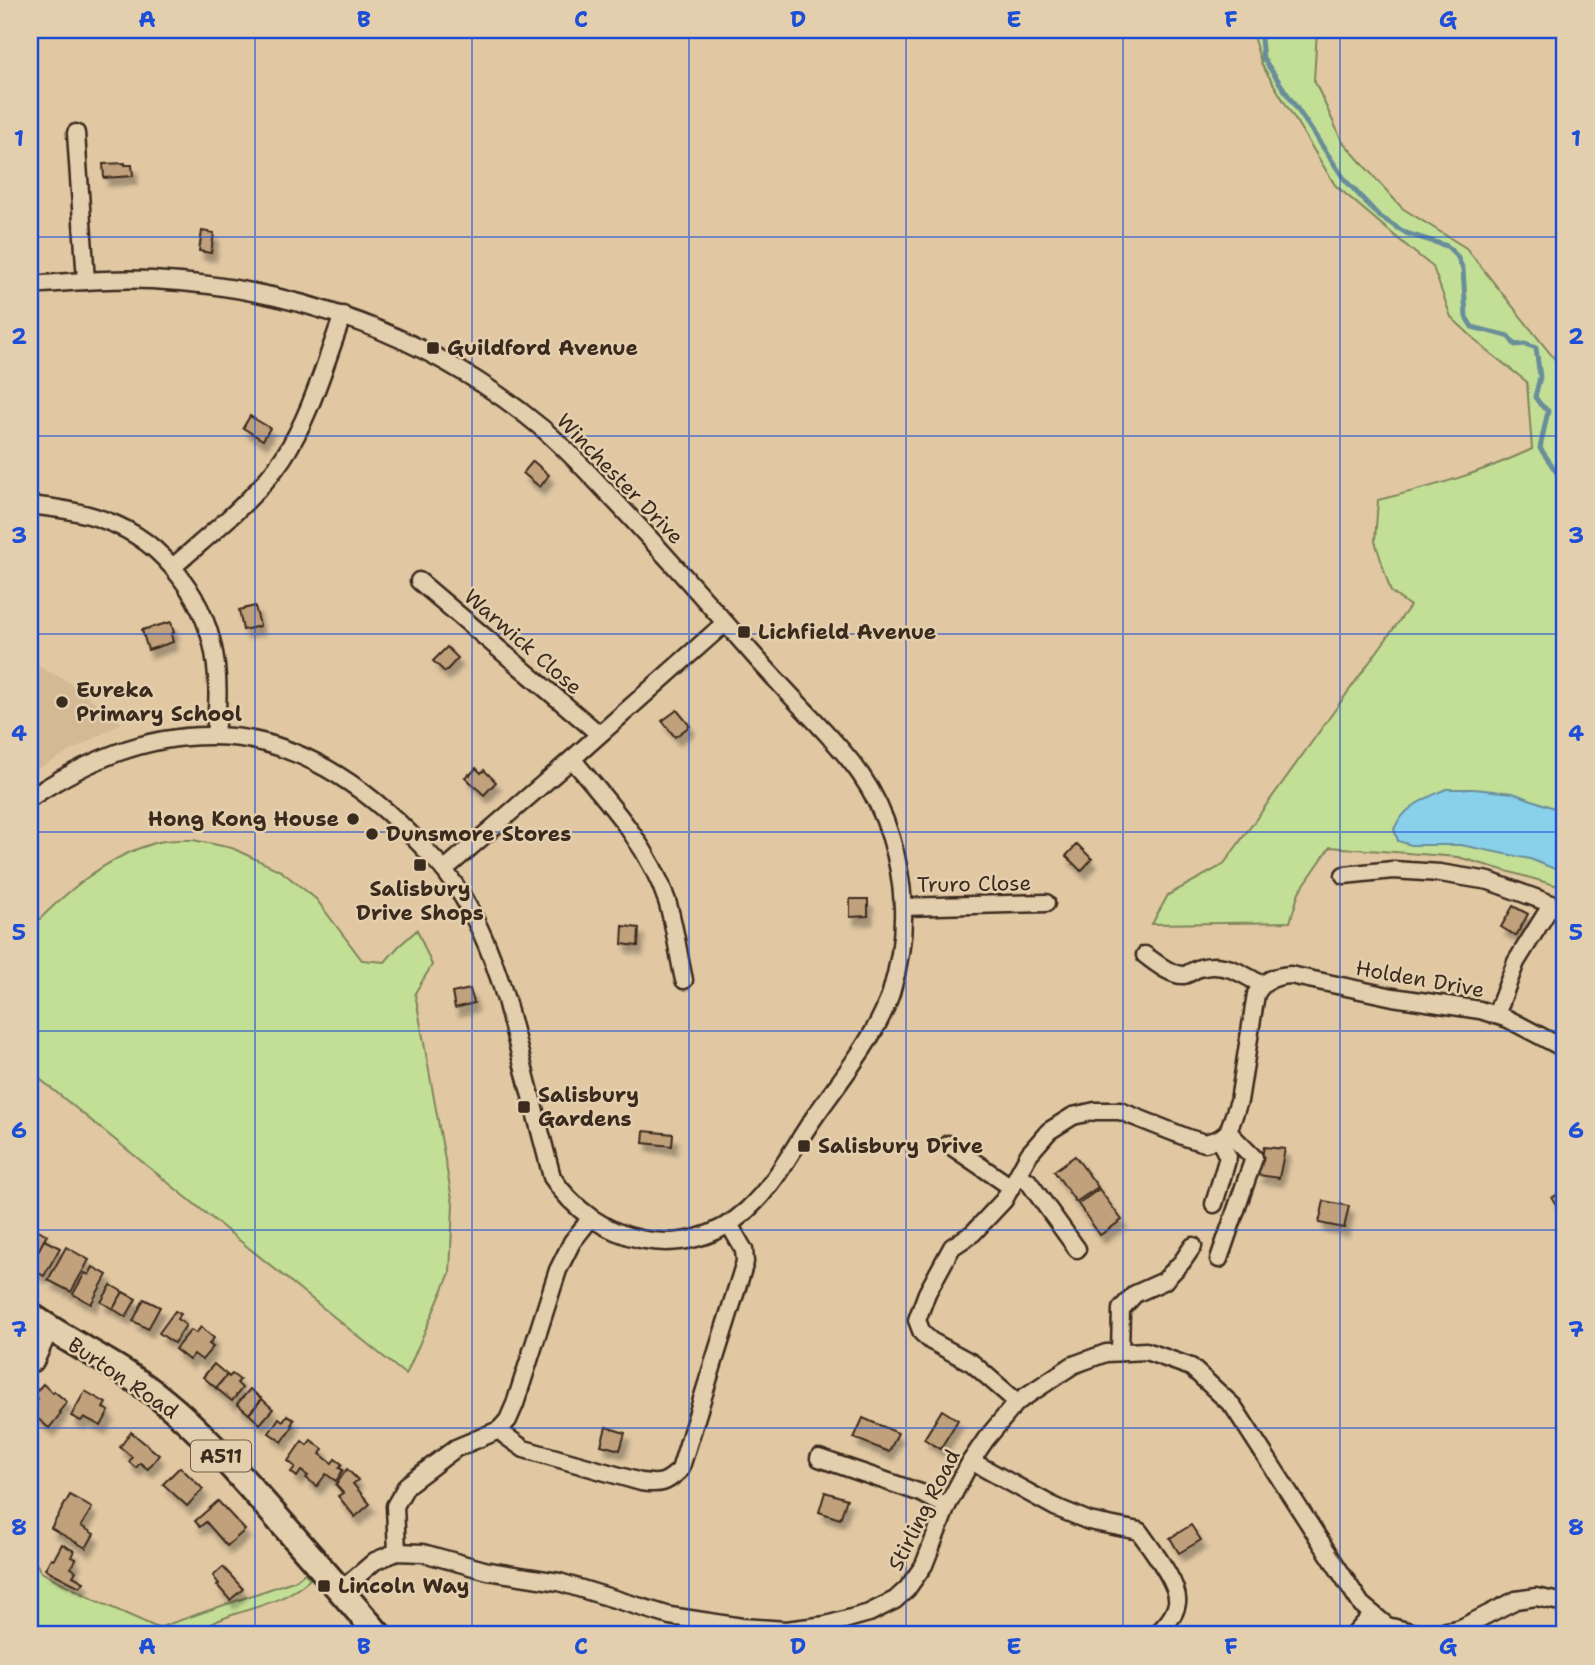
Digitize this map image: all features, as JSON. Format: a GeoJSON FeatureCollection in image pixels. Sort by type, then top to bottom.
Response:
{"type":"FeatureCollection","features":[{"type":"Feature","properties":{"kind":"highway","name":"Burton Road"},"geometry":{"type":"LineString","coordinates":[[40,1322],[141,1384],[184,1419],[234,1470],[379,1635]]}},
{"type":"Feature","properties":{"kind":"street"},"geometry":{"type":"LineString","coordinates":[[76,133],[86,281]]}},
{"type":"Feature","properties":{"kind":"street","name":"Winchester Drive"},"geometry":{"type":"LineString","coordinates":[[30,285],[150,280],[240,289],[343,315],[400,339],[445,361],[493,391],[568,452],[725,622]]}},
{"type":"Feature","properties":{"kind":"street"},"geometry":{"type":"LineString","coordinates":[[173,567],[254,494],[282,458],[302,422],[343,315]]}},
{"type":"Feature","properties":{"kind":"street"},"geometry":{"type":"LineString","coordinates":[[30,505],[58,508],[105,520],[148,545],[173,567],[197,601],[211,637],[218,687],[215,736]]}},
{"type":"Feature","properties":{"kind":"street","name":"Warwick Close"},"geometry":{"type":"LineString","coordinates":[[419,581],[599,734]]}},
{"type":"Feature","properties":{"kind":"street"},"geometry":{"type":"LineString","coordinates":[[30,798],[78,769],[131,747],[166,739],[215,736],[238,737],[283,749],[348,781],[392,815],[444,870],[482,934],[500,978],[552,1177],[570,1202],[590,1219],[634,1238],[675,1242],[702,1236],[729,1224],[747,1210],[768,1189],[868,1038],[891,993],[901,943],[903,907],[894,850],[879,808],[870,788],[848,757],[725,622],[444,870]]}},
{"type":"Feature","properties":{"kind":"street"},"geometry":{"type":"LineString","coordinates":[[572,759],[623,820],[653,870],[667,901],[684,980]]}},
{"type":"Feature","properties":{"kind":"street"},"geometry":{"type":"LineString","coordinates":[[1344,875],[1393,870],[1440,873],[1489,881],[1558,909],[1516,962],[1496,1015]]}},
{"type":"Feature","properties":{"kind":"street","name":"Truro Close"},"geometry":{"type":"LineString","coordinates":[[903,907],[1046,903]]}},
{"type":"Feature","properties":{"kind":"street"},"geometry":{"type":"LineString","coordinates":[[1145,955],[1171,971],[1184,975],[1201,967],[1219,966],[1236,970],[1262,985],[1256,994],[1239,1101],[1223,1135],[1228,1157],[1214,1204]]}},
{"type":"Feature","properties":{"kind":"street","name":"Holden Drive"},"geometry":{"type":"LineString","coordinates":[[1262,985],[1272,978],[1290,975],[1394,997],[1480,1010],[1508,1019],[1565,1049]]}},
{"type":"Feature","properties":{"kind":"street"},"geometry":{"type":"LineString","coordinates":[[1017,1402],[972,1363],[931,1341],[922,1333],[917,1320],[927,1293],[952,1247],[973,1233],[1004,1200],[1029,1154],[1049,1132],[1073,1116],[1095,1111],[1119,1111],[1205,1143],[1223,1135]]}},
{"type":"Feature","properties":{"kind":"street"},"geometry":{"type":"LineString","coordinates":[[1219,1259],[1254,1158],[1223,1135]]}},
{"type":"Feature","properties":{"kind":"street"},"geometry":{"type":"LineString","coordinates":[[948,1144],[1014,1181],[1028,1181],[1077,1249]]}},
{"type":"Feature","properties":{"kind":"street"},"geometry":{"type":"LineString","coordinates":[[340,1591],[375,1561],[397,1552],[395,1506],[407,1485],[456,1448],[499,1430],[508,1420],[558,1270],[572,1242],[590,1219]]}},
{"type":"Feature","properties":{"kind":"street"},"geometry":{"type":"LineString","coordinates":[[499,1430],[524,1449],[559,1460],[657,1485],[669,1480],[680,1470],[744,1262],[744,1250],[729,1224]]}},
{"type":"Feature","properties":{"kind":"street"},"geometry":{"type":"LineString","coordinates":[[1121,1352],[1121,1309],[1135,1294],[1164,1281],[1193,1246]]}},
{"type":"Feature","properties":{"kind":"street"},"geometry":{"type":"LineString","coordinates":[[30,1364],[35,1362],[40,1322]]}},
{"type":"Feature","properties":{"kind":"street","name":"Stirling Road"},"geometry":{"type":"LineString","coordinates":[[397,1552],[423,1553],[488,1571],[559,1582],[670,1616],[742,1627],[786,1630],[826,1625],[869,1613],[895,1600],[907,1590],[923,1565],[947,1506],[971,1461],[1017,1402],[1073,1365],[1106,1353],[1146,1351],[1191,1367],[1233,1406],[1361,1604],[1387,1626],[1415,1633],[1462,1631],[1516,1600],[1536,1597],[1565,1603]]}},
{"type":"Feature","properties":{"kind":"street"},"geometry":{"type":"LineString","coordinates":[[818,1458],[920,1493],[947,1506]]}},
{"type":"Feature","properties":{"kind":"street"},"geometry":{"type":"LineString","coordinates":[[971,1461],[1055,1507],[1089,1521],[1139,1531],[1173,1582],[1178,1602],[1170,1620],[1156,1635]]}},
{"type":"Feature","properties":{"kind":"street"},"geometry":{"type":"LineString","coordinates":[[1354,1635],[1373,1614]]}},
{"type":"Feature","properties":{"kind":"shaded area","name":"Eureka Primary School"},"geometry":{"type":"Polygon","coordinates":[[[30,662],[67,681],[122,723],[30,773],[30,662]]]}},
{"type":"Feature","properties":{"kind":"green space"},"geometry":{"type":"Polygon","coordinates":[[[1251,30],[1317,30],[1314,80],[1342,141],[1402,208],[1466,248],[1565,372],[1565,888],[1458,857],[1330,847],[1299,892],[1290,922],[1152,924],[1168,895],[1223,865],[1410,606],[1391,592],[1375,541],[1378,500],[1456,479],[1532,449],[1527,382],[1485,349],[1451,317],[1433,267],[1335,185],[1262,65],[1251,30]]]}},
{"type":"Feature","properties":{"kind":"green space"},"geometry":{"type":"Polygon","coordinates":[[[193,840],[232,848],[281,871],[316,899],[362,960],[385,962],[417,930],[432,965],[415,993],[453,1204],[450,1273],[406,1375],[30,1071],[30,929],[57,902],[119,857],[159,842],[193,840]]]}},
{"type":"Feature","properties":{"kind":"green space"},"geometry":{"type":"Polygon","coordinates":[[[30,1561],[37,1565],[41,1572],[158,1628],[296,1580],[305,1573],[310,1579],[284,1596],[204,1627],[207,1635],[34,1635],[30,1628],[30,1561]]]}},
{"type":"Feature","properties":{"kind":"water"},"geometry":{"type":"Polygon","coordinates":[[[1446,789],[1513,793],[1565,812],[1565,873],[1530,859],[1461,845],[1411,845],[1398,841],[1394,829],[1404,814],[1416,804],[1446,789]]]}},
{"type":"Feature","properties":{"kind":"building"},"geometry":{"type":"Polygon","coordinates":[[[103,164],[132,165],[133,176],[104,178],[103,164]]]}},
{"type":"Feature","properties":{"kind":"building"},"geometry":{"type":"Polygon","coordinates":[[[202,231],[214,233],[211,253],[199,251],[202,231]]]}},
{"type":"Feature","properties":{"kind":"building"},"geometry":{"type":"Polygon","coordinates":[[[250,416],[270,428],[263,440],[243,428],[250,416]]]}},
{"type":"Feature","properties":{"kind":"building"},"geometry":{"type":"Polygon","coordinates":[[[533,461],[549,475],[540,487],[523,473],[533,461]]]}},
{"type":"Feature","properties":{"kind":"building"},"geometry":{"type":"Polygon","coordinates":[[[255,606],[260,626],[243,630],[239,610],[255,606]]]}},
{"type":"Feature","properties":{"kind":"building"},"geometry":{"type":"Polygon","coordinates":[[[171,622],[173,642],[148,650],[142,630],[171,622]]]}},
{"type":"Feature","properties":{"kind":"building"},"geometry":{"type":"Polygon","coordinates":[[[447,647],[458,658],[445,672],[433,661],[447,647]]]}},
{"type":"Feature","properties":{"kind":"building"},"geometry":{"type":"Polygon","coordinates":[[[677,710],[690,726],[675,737],[662,721],[677,710]]]}},
{"type":"Feature","properties":{"kind":"building"},"geometry":{"type":"Polygon","coordinates":[[[476,768],[481,773],[484,770],[496,782],[484,795],[465,777],[476,768]]]}},
{"type":"Feature","properties":{"kind":"building"},"geometry":{"type":"Polygon","coordinates":[[[1077,844],[1092,859],[1081,871],[1066,856],[1077,844]]]}},
{"type":"Feature","properties":{"kind":"building"},"geometry":{"type":"Polygon","coordinates":[[[850,899],[868,899],[868,916],[850,917],[850,899]]]}},
{"type":"Feature","properties":{"kind":"building"},"geometry":{"type":"Polygon","coordinates":[[[1513,906],[1528,914],[1516,936],[1501,927],[1513,906]]]}},
{"type":"Feature","properties":{"kind":"building"},"geometry":{"type":"Polygon","coordinates":[[[623,926],[639,928],[638,946],[622,944],[623,926]]]}},
{"type":"Feature","properties":{"kind":"building"},"geometry":{"type":"Polygon","coordinates":[[[470,989],[474,1003],[455,1008],[452,993],[470,989]]]}},
{"type":"Feature","properties":{"kind":"building"},"geometry":{"type":"Polygon","coordinates":[[[644,1131],[673,1134],[672,1146],[643,1143],[644,1131]]]}},
{"type":"Feature","properties":{"kind":"building"},"geometry":{"type":"Polygon","coordinates":[[[1264,1147],[1285,1149],[1279,1178],[1258,1175],[1264,1147]]]}},
{"type":"Feature","properties":{"kind":"building"},"geometry":{"type":"Polygon","coordinates":[[[1075,1156],[1098,1187],[1076,1202],[1054,1171],[1075,1156]]]}},
{"type":"Feature","properties":{"kind":"building"},"geometry":{"type":"Polygon","coordinates":[[[1099,1189],[1122,1220],[1100,1235],[1078,1204],[1099,1189]]]}},
{"type":"Feature","properties":{"kind":"building"},"geometry":{"type":"Polygon","coordinates":[[[1565,1189],[1565,1211],[1561,1213],[1552,1198],[1565,1189]]]}},
{"type":"Feature","properties":{"kind":"building"},"geometry":{"type":"Polygon","coordinates":[[[1324,1201],[1349,1206],[1344,1228],[1319,1223],[1324,1201]]]}},
{"type":"Feature","properties":{"kind":"building"},"geometry":{"type":"Polygon","coordinates":[[[30,1225],[47,1235],[30,1266],[30,1225]]]}},
{"type":"Feature","properties":{"kind":"building"},"geometry":{"type":"Polygon","coordinates":[[[44,1240],[60,1248],[44,1276],[30,1266],[44,1240]]]}},
{"type":"Feature","properties":{"kind":"building"},"geometry":{"type":"Polygon","coordinates":[[[66,1247],[89,1260],[71,1292],[48,1280],[66,1247]]]}},
{"type":"Feature","properties":{"kind":"building"},"geometry":{"type":"Polygon","coordinates":[[[93,1267],[107,1275],[91,1304],[73,1294],[85,1273],[89,1275],[93,1267]]]}},
{"type":"Feature","properties":{"kind":"building"},"geometry":{"type":"Polygon","coordinates":[[[111,1285],[123,1292],[113,1309],[101,1302],[111,1285]]]}},
{"type":"Feature","properties":{"kind":"building"},"geometry":{"type":"Polygon","coordinates":[[[123,1292],[136,1299],[126,1317],[113,1309],[123,1292]]]}},
{"type":"Feature","properties":{"kind":"building"},"geometry":{"type":"Polygon","coordinates":[[[144,1299],[160,1307],[148,1329],[133,1321],[144,1299]]]}},
{"type":"Feature","properties":{"kind":"building"},"geometry":{"type":"Polygon","coordinates":[[[175,1311],[181,1314],[177,1319],[186,1325],[174,1343],[159,1333],[175,1311]]]}},
{"type":"Feature","properties":{"kind":"building"},"geometry":{"type":"Polygon","coordinates":[[[201,1327],[214,1338],[209,1344],[213,1347],[202,1360],[194,1354],[189,1360],[175,1349],[191,1330],[196,1333],[201,1327]]]}},
{"type":"Feature","properties":{"kind":"building"},"geometry":{"type":"Polygon","coordinates":[[[214,1364],[227,1375],[216,1388],[203,1377],[214,1364]]]}},
{"type":"Feature","properties":{"kind":"building"},"geometry":{"type":"Polygon","coordinates":[[[232,1374],[240,1380],[237,1383],[242,1388],[232,1401],[216,1388],[227,1375],[229,1377],[232,1374]]]}},
{"type":"Feature","properties":{"kind":"building"},"geometry":{"type":"Polygon","coordinates":[[[43,1384],[67,1402],[49,1428],[31,1413],[36,1408],[33,1405],[38,1399],[33,1395],[43,1384]]]}},
{"type":"Feature","properties":{"kind":"building"},"geometry":{"type":"Polygon","coordinates":[[[250,1389],[262,1399],[249,1414],[237,1404],[250,1389]]]}},
{"type":"Feature","properties":{"kind":"building"},"geometry":{"type":"Polygon","coordinates":[[[85,1391],[106,1403],[103,1408],[109,1411],[101,1426],[84,1417],[81,1421],[71,1416],[85,1391]]]}},
{"type":"Feature","properties":{"kind":"building"},"geometry":{"type":"Polygon","coordinates":[[[262,1399],[273,1409],[260,1424],[249,1414],[262,1399]]]}},
{"type":"Feature","properties":{"kind":"building"},"geometry":{"type":"Polygon","coordinates":[[[942,1410],[958,1420],[940,1449],[924,1439],[942,1410]]]}},
{"type":"Feature","properties":{"kind":"building"},"geometry":{"type":"Polygon","coordinates":[[[287,1415],[294,1420],[291,1425],[293,1426],[282,1442],[269,1433],[279,1418],[283,1421],[287,1415]]]}},
{"type":"Feature","properties":{"kind":"building"},"geometry":{"type":"Polygon","coordinates":[[[863,1418],[898,1433],[889,1452],[854,1438],[863,1418]]]}},
{"type":"Feature","properties":{"kind":"building"},"geometry":{"type":"Polygon","coordinates":[[[606,1427],[625,1433],[620,1450],[601,1445],[606,1427]]]}},
{"type":"Feature","properties":{"kind":"building"},"geometry":{"type":"Polygon","coordinates":[[[131,1432],[159,1455],[148,1469],[140,1463],[136,1468],[129,1462],[132,1457],[120,1447],[131,1432]]]}},
{"type":"Feature","properties":{"kind":"building"},"geometry":{"type":"Polygon","coordinates":[[[311,1440],[323,1449],[320,1454],[332,1463],[335,1459],[342,1464],[339,1468],[343,1470],[336,1481],[326,1474],[317,1486],[301,1471],[297,1477],[291,1472],[295,1467],[288,1461],[302,1441],[307,1445],[311,1440]]]}},
{"type":"Feature","properties":{"kind":"building"},"geometry":{"type":"Polygon","coordinates":[[[180,1467],[203,1489],[187,1506],[163,1484],[180,1467]]]}},
{"type":"Feature","properties":{"kind":"building"},"geometry":{"type":"Polygon","coordinates":[[[347,1469],[358,1480],[353,1484],[370,1504],[355,1517],[338,1496],[343,1493],[336,1485],[347,1469]]]}},
{"type":"Feature","properties":{"kind":"building"},"geometry":{"type":"Polygon","coordinates":[[[825,1492],[847,1499],[840,1519],[819,1512],[825,1492]]]}},
{"type":"Feature","properties":{"kind":"building"},"geometry":{"type":"Polygon","coordinates":[[[70,1495],[92,1508],[81,1526],[94,1534],[86,1548],[51,1528],[70,1495]]]}},
{"type":"Feature","properties":{"kind":"building"},"geometry":{"type":"Polygon","coordinates":[[[218,1501],[245,1530],[227,1546],[206,1522],[200,1527],[195,1521],[218,1501]]]}},
{"type":"Feature","properties":{"kind":"building"},"geometry":{"type":"Polygon","coordinates":[[[1191,1525],[1201,1540],[1179,1553],[1170,1538],[1191,1525]]]}},
{"type":"Feature","properties":{"kind":"building"},"geometry":{"type":"Polygon","coordinates":[[[62,1544],[74,1551],[71,1557],[76,1559],[71,1568],[76,1571],[73,1576],[84,1582],[80,1587],[45,1569],[62,1544]]]}},
{"type":"Feature","properties":{"kind":"building"},"geometry":{"type":"Polygon","coordinates":[[[223,1567],[243,1589],[230,1600],[213,1576],[223,1567]]]}},
{"type":"Feature","properties":{"kind":"waterway"},"geometry":{"type":"LineString","coordinates":[[1260,30],[1263,58],[1345,180],[1379,216],[1406,233],[1447,246],[1457,256],[1463,269],[1466,317],[1472,327],[1508,336],[1515,345],[1525,344],[1536,348],[1540,377],[1535,397],[1548,411],[1540,448],[1562,480],[1565,480]]}},
{"type":"Feature","properties":{"kind":"place","name":"Guildford Avenue"},"geometry":{"type":"Point","coordinates":[433,348]}},
{"type":"Feature","properties":{"kind":"place","name":"Lichfield Avenue"},"geometry":{"type":"Point","coordinates":[744,632]}},
{"type":"Feature","properties":{"kind":"place","name":"Eureka Primary School"},"geometry":{"type":"Point","coordinates":[62,702]}},
{"type":"Feature","properties":{"kind":"place","name":"Hong Kong House"},"geometry":{"type":"Point","coordinates":[353,819]}},
{"type":"Feature","properties":{"kind":"place","name":"Dunsmore Stores"},"geometry":{"type":"Point","coordinates":[372,834]}},
{"type":"Feature","properties":{"kind":"place","name":"Salisbury Drive Shops"},"geometry":{"type":"Point","coordinates":[420,865]}},
{"type":"Feature","properties":{"kind":"place","name":"Salisbury Gardens"},"geometry":{"type":"Point","coordinates":[524,1107]}},
{"type":"Feature","properties":{"kind":"place","name":"Salisbury Drive"},"geometry":{"type":"Point","coordinates":[804,1146]}},
{"type":"Feature","properties":{"kind":"place","name":"Lincoln Way"},"geometry":{"type":"Point","coordinates":[324,1586]}}]}
